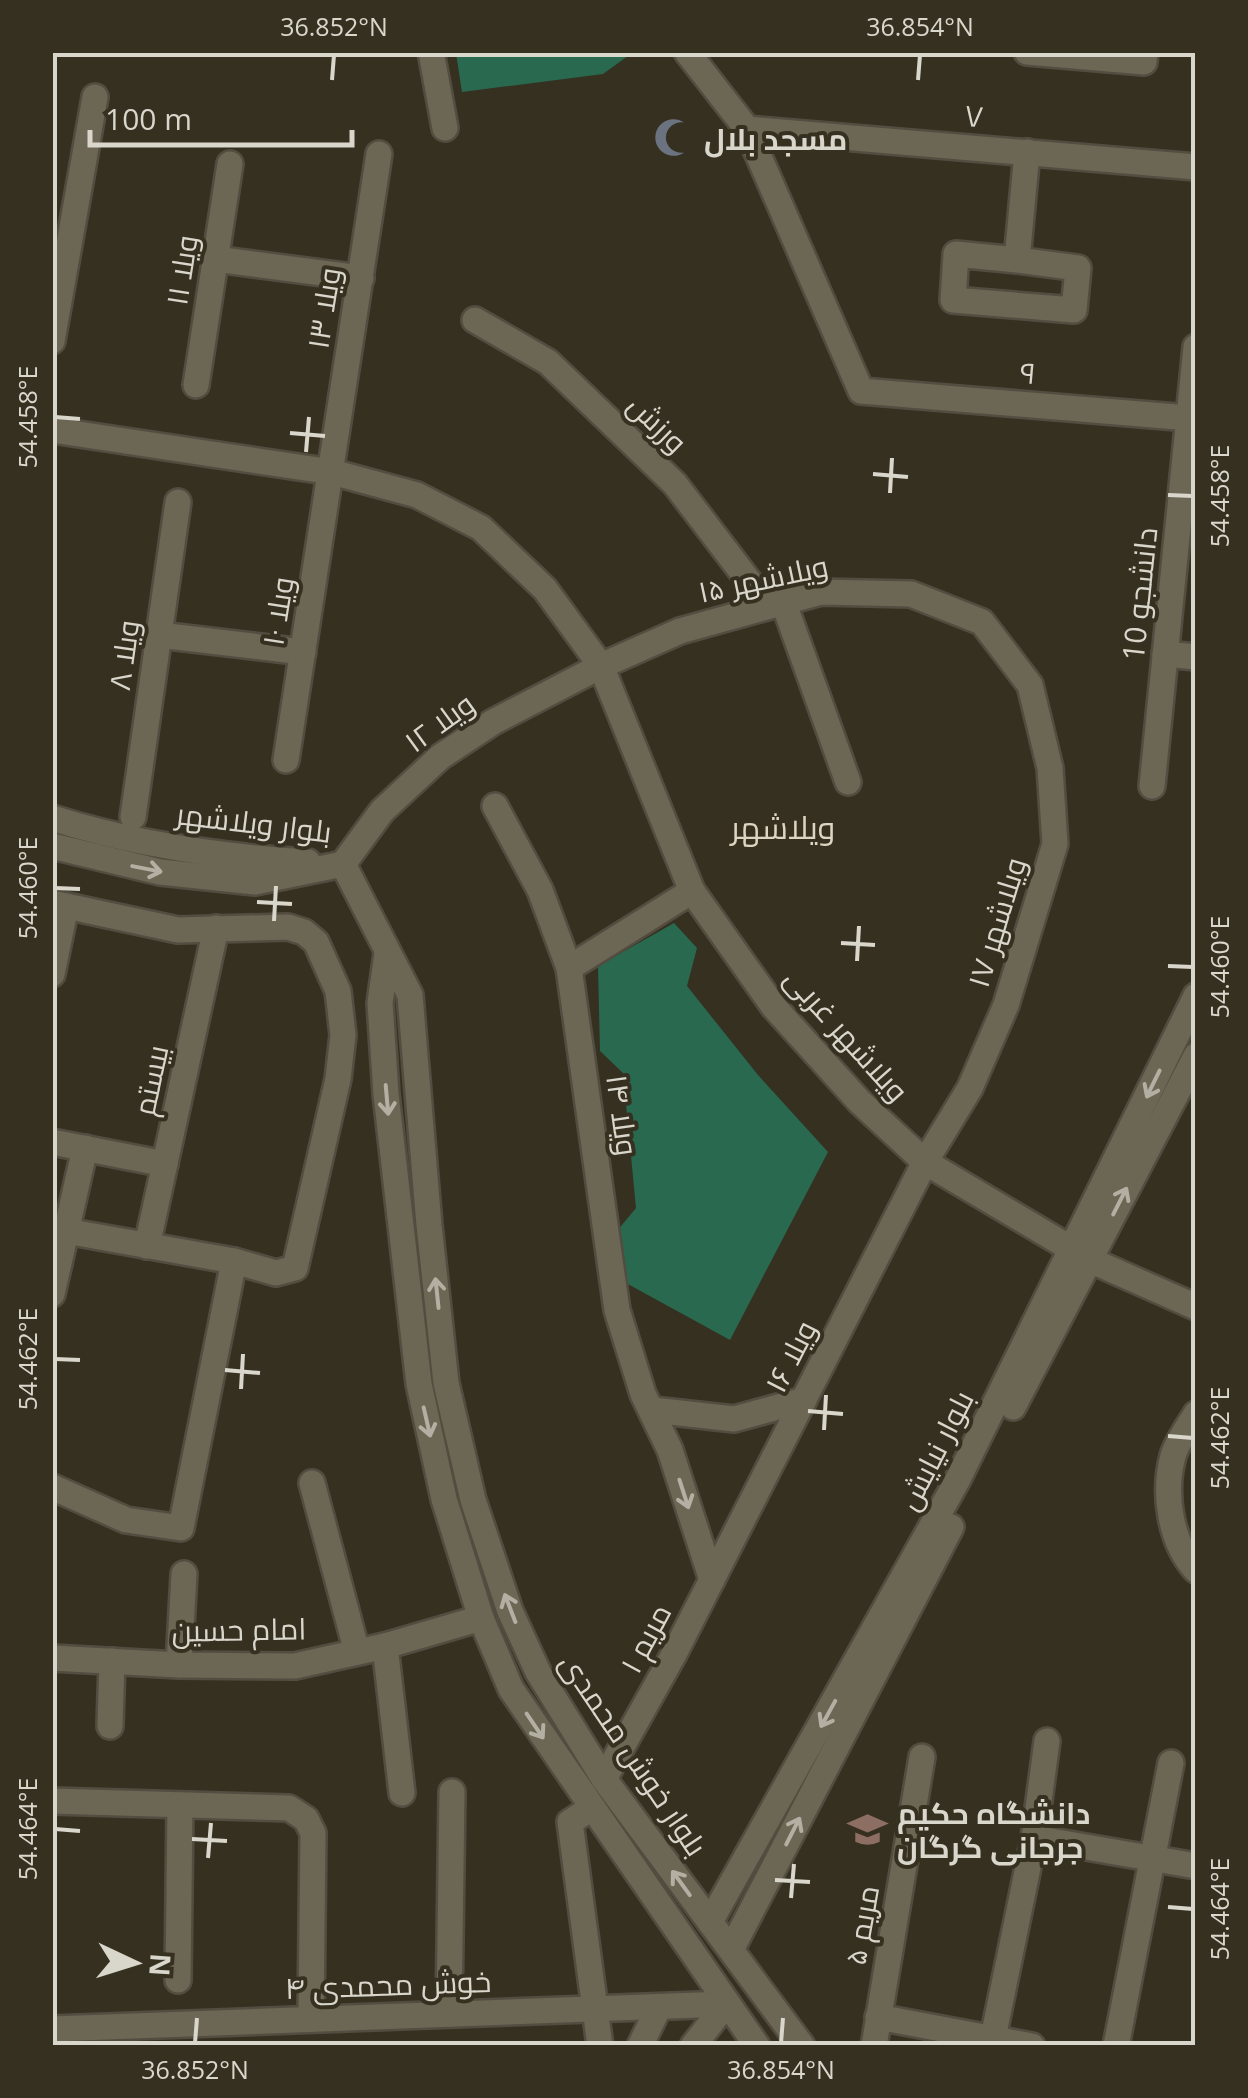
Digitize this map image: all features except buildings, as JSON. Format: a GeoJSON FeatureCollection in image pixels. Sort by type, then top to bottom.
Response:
{"type":"FeatureCollection","features":[{"type":"Feature","properties":{"kind":"street"},"geometry":{"type":"LineString","coordinates":[[432,52],[445,128]]}},
{"type":"Feature","properties":{"kind":"street"},"geometry":{"type":"LineString","coordinates":[[687,52],[746,128]]}},
{"type":"Feature","properties":{"kind":"street"},"geometry":{"type":"LineString","coordinates":[[1027,52],[1144,62],[1145,52]]}},
{"type":"Feature","properties":{"kind":"street"},"geometry":{"type":"LineString","coordinates":[[52,341],[63,215],[94,97]]}},
{"type":"Feature","properties":{"kind":"street","name":"۷"},"geometry":{"type":"LineString","coordinates":[[746,128],[1196,167]]}},
{"type":"Feature","properties":{"kind":"street","name":"۹"},"geometry":{"type":"LineString","coordinates":[[746,128],[861,391],[1189,418]]}},
{"type":"Feature","properties":{"kind":"street"},"geometry":{"type":"LineString","coordinates":[[1017,260],[1027,152]]}},
{"type":"Feature","properties":{"kind":"street","name":"۱۳ ویلا"},"geometry":{"type":"LineString","coordinates":[[332,472],[380,154]]}},
{"type":"Feature","properties":{"kind":"street","name":"۱۱ ویلا"},"geometry":{"type":"LineString","coordinates":[[196,385],[230,164]]}},
{"type":"Feature","properties":{"kind":"street"},"geometry":{"type":"LineString","coordinates":[[956,254],[1017,260],[1078,268],[1074,310],[952,300],[956,254]]}},
{"type":"Feature","properties":{"kind":"street"},"geometry":{"type":"LineString","coordinates":[[215,259],[361,278]]}},
{"type":"Feature","properties":{"kind":"street","name":"ورزش"},"geometry":{"type":"LineString","coordinates":[[475,320],[548,362],[661,471],[775,603],[848,782]]}},
{"type":"Feature","properties":{"kind":"street","name":"دانشجو 10"},"geometry":{"type":"LineString","coordinates":[[1152,786],[1196,348]]}},
{"type":"Feature","properties":{"kind":"street","name":"ویلاشهر غربی"},"geometry":{"type":"LineString","coordinates":[[52,430],[332,472],[416,495],[481,528],[545,589],[600,666],[692,891],[774,1007],[859,1101],[925,1162],[1081,1255],[1196,1306]]}},
{"type":"Feature","properties":{"kind":"street","name":"۱۰ ویلا"},"geometry":{"type":"LineString","coordinates":[[286,760],[332,472]]}},
{"type":"Feature","properties":{"kind":"street","name":"ویلا ۸"},"geometry":{"type":"LineString","coordinates":[[133,817],[178,502]]}},
{"type":"Feature","properties":{"kind":"street","name":"ویلاشهر ۱۵"},"geometry":{"type":"LineString","coordinates":[[600,666],[680,630],[821,592],[911,594],[982,622],[1030,686]]}},
{"type":"Feature","properties":{"kind":"street"},"geometry":{"type":"LineString","coordinates":[[159,635],[303,652]]}},
{"type":"Feature","properties":{"kind":"street"},"geometry":{"type":"LineString","coordinates":[[1165,654],[1196,658]]}},
{"type":"Feature","properties":{"kind":"street","name":"ویلا ۱۲"},"geometry":{"type":"LineString","coordinates":[[343,864],[382,811],[440,757],[493,722],[600,666]]}},
{"type":"Feature","properties":{"kind":"street","name":"ویلاشهر ۱۷"},"geometry":{"type":"LineString","coordinates":[[925,1162],[970,1088],[1006,1004],[1054,844],[1050,768],[1030,686]]}},
{"type":"Feature","properties":{"kind":"street","name":"۱۴ ویلا"},"geometry":{"type":"LineString","coordinates":[[495,806],[540,890],[569,968],[617,1310],[642,1394],[670,1450],[712,1580]]}},
{"type":"Feature","properties":{"kind":"street","name":"بلوار ویلاشهر"},"geometry":{"type":"LineString","coordinates":[[52,818],[92,831],[252,858],[343,864]]}},
{"type":"Feature","properties":{"kind":"street","name":"بلوار ویلاشهر"},"geometry":{"type":"LineString","coordinates":[[52,846],[160,872],[255,882],[343,864]]}},
{"type":"Feature","properties":{"kind":"street"},"geometry":{"type":"LineString","coordinates":[[343,864],[388,953],[380,1002],[401,1239],[419,1384],[444,1499],[481,1618],[511,1689],[590,1809],[757,2046]]}},
{"type":"Feature","properties":{"kind":"street"},"geometry":{"type":"LineString","coordinates":[[569,968],[692,891]]}},
{"type":"Feature","properties":{"kind":"street"},"geometry":{"type":"LineString","coordinates":[[52,974],[60,905],[178,930],[288,926],[316,942],[338,991],[343,1035],[338,1079],[299,1262],[286,1272],[66,1232]]}},
{"type":"Feature","properties":{"kind":"street","name":"بیستم"},"geometry":{"type":"LineString","coordinates":[[147,1246],[216,928]]}},
{"type":"Feature","properties":{"kind":"street","name":"بلوار خوش محمدی"},"geometry":{"type":"LineString","coordinates":[[388,953],[410,995],[446,1383],[473,1500],[510,1611],[538,1672],[604,1778],[802,2046]]}},
{"type":"Feature","properties":{"kind":"street","name":"بلوار نیایش"},"geometry":{"type":"LineString","coordinates":[[732,1948],[861,1677],[1189,1049],[1196,996]]}},
{"type":"Feature","properties":{"kind":"street"},"geometry":{"type":"LineString","coordinates":[[52,1142],[165,1164]]}},
{"type":"Feature","properties":{"kind":"street"},"geometry":{"type":"LineString","coordinates":[[52,1294],[85,1148]]}},
{"type":"Feature","properties":{"kind":"street","name":"۱۶ ویلا"},"geometry":{"type":"LineString","coordinates":[[712,1580],[925,1162]]}},
{"type":"Feature","properties":{"kind":"street"},"geometry":{"type":"LineString","coordinates":[[401,1239],[416,1242],[430,1236]]}},
{"type":"Feature","properties":{"kind":"street"},"geometry":{"type":"LineString","coordinates":[[52,1487],[126,1520],[180,1528],[234,1262]]}},
{"type":"Feature","properties":{"kind":"street"},"geometry":{"type":"LineString","coordinates":[[652,1410],[734,1420],[804,1400]]}},
{"type":"Feature","properties":{"kind":"street"},"geometry":{"type":"LineString","coordinates":[[1196,1414],[1173,1454],[1170,1481],[1174,1534],[1184,1557],[1196,1570]]}},
{"type":"Feature","properties":{"kind":"street"},"geometry":{"type":"LineString","coordinates":[[312,1483],[357,1652]]}},
{"type":"Feature","properties":{"kind":"street"},"geometry":{"type":"LineString","coordinates":[[179,1665],[184,1574]]}},
{"type":"Feature","properties":{"kind":"street","name":"۱ مریم"},"geometry":{"type":"LineString","coordinates":[[604,1778],[712,1580]]}},
{"type":"Feature","properties":{"kind":"street","name":"امام حسین"},"geometry":{"type":"LineString","coordinates":[[52,1658],[295,1666],[385,1646],[481,1618]]}},
{"type":"Feature","properties":{"kind":"street"},"geometry":{"type":"LineString","coordinates":[[385,1646],[402,1794]]}},
{"type":"Feature","properties":{"kind":"street"},"geometry":{"type":"LineString","coordinates":[[110,1726],[112,1660]]}},
{"type":"Feature","properties":{"kind":"street","name":"بلوار نیایش"},"geometry":{"type":"LineString","coordinates":[[710,1922],[861,1677]]}},
{"type":"Feature","properties":{"kind":"street"},"geometry":{"type":"LineString","coordinates":[[993,2038],[1034,1838],[1047,1741]]}},
{"type":"Feature","properties":{"kind":"street","name":"۵ مریم"},"geometry":{"type":"LineString","coordinates":[[874,2046],[922,1757]]}},
{"type":"Feature","properties":{"kind":"street"},"geometry":{"type":"LineString","coordinates":[[1116,2046],[1171,1764]]}},
{"type":"Feature","properties":{"kind":"street"},"geometry":{"type":"LineString","coordinates":[[449,2014],[452,1792]]}},
{"type":"Feature","properties":{"kind":"street"},"geometry":{"type":"LineString","coordinates":[[52,1802],[289,1808],[306,1819],[313,1833],[311,2019]]}},
{"type":"Feature","properties":{"kind":"street"},"geometry":{"type":"LineString","coordinates":[[178,1980],[180,1805]]}},
{"type":"Feature","properties":{"kind":"street"},"geometry":{"type":"LineString","coordinates":[[590,1809],[570,1822],[600,2046]]}},
{"type":"Feature","properties":{"kind":"street"},"geometry":{"type":"LineString","coordinates":[[1034,1838],[1196,1866]]}},
{"type":"Feature","properties":{"kind":"street"},"geometry":{"type":"LineString","coordinates":[[693,2046],[726,2004]]}},
{"type":"Feature","properties":{"kind":"street","name":"خوش محمدی ۴"},"geometry":{"type":"LineString","coordinates":[[52,2029],[196,2034],[311,2019],[726,2004]]}},
{"type":"Feature","properties":{"kind":"street"},"geometry":{"type":"LineString","coordinates":[[640,2046],[659,2006]]}},
{"type":"Feature","properties":{"kind":"street"},"geometry":{"type":"LineString","coordinates":[[878,2017],[1032,2046]]}},
{"type":"Feature","properties":{"kind":"green space"},"geometry":{"type":"Polygon","coordinates":[[[456,52],[632,53],[603,74],[462,92],[456,52]]]}},
{"type":"Feature","properties":{"kind":"green space"},"geometry":{"type":"Polygon","coordinates":[[[674,923],[697,948],[687,986],[758,1075],[828,1152],[730,1340],[615,1277],[617,1231],[636,1208],[623,1073],[600,1051],[598,966],[674,923]]]}},
{"type":"Feature","properties":{"kind":"place","name":"مسجد بلال"},"geometry":{"type":"Point","coordinates":[674,138]}},
{"type":"Feature","properties":{"kind":"place","name":"دانشگاه حکیم جرجانی گرگان"},"geometry":{"type":"Point","coordinates":[867,1829]}},
{"type":"Feature","properties":{"kind":"district","name":"ویلاشهر"},"geometry":{"type":"Point","coordinates":[783,826]}}]}
